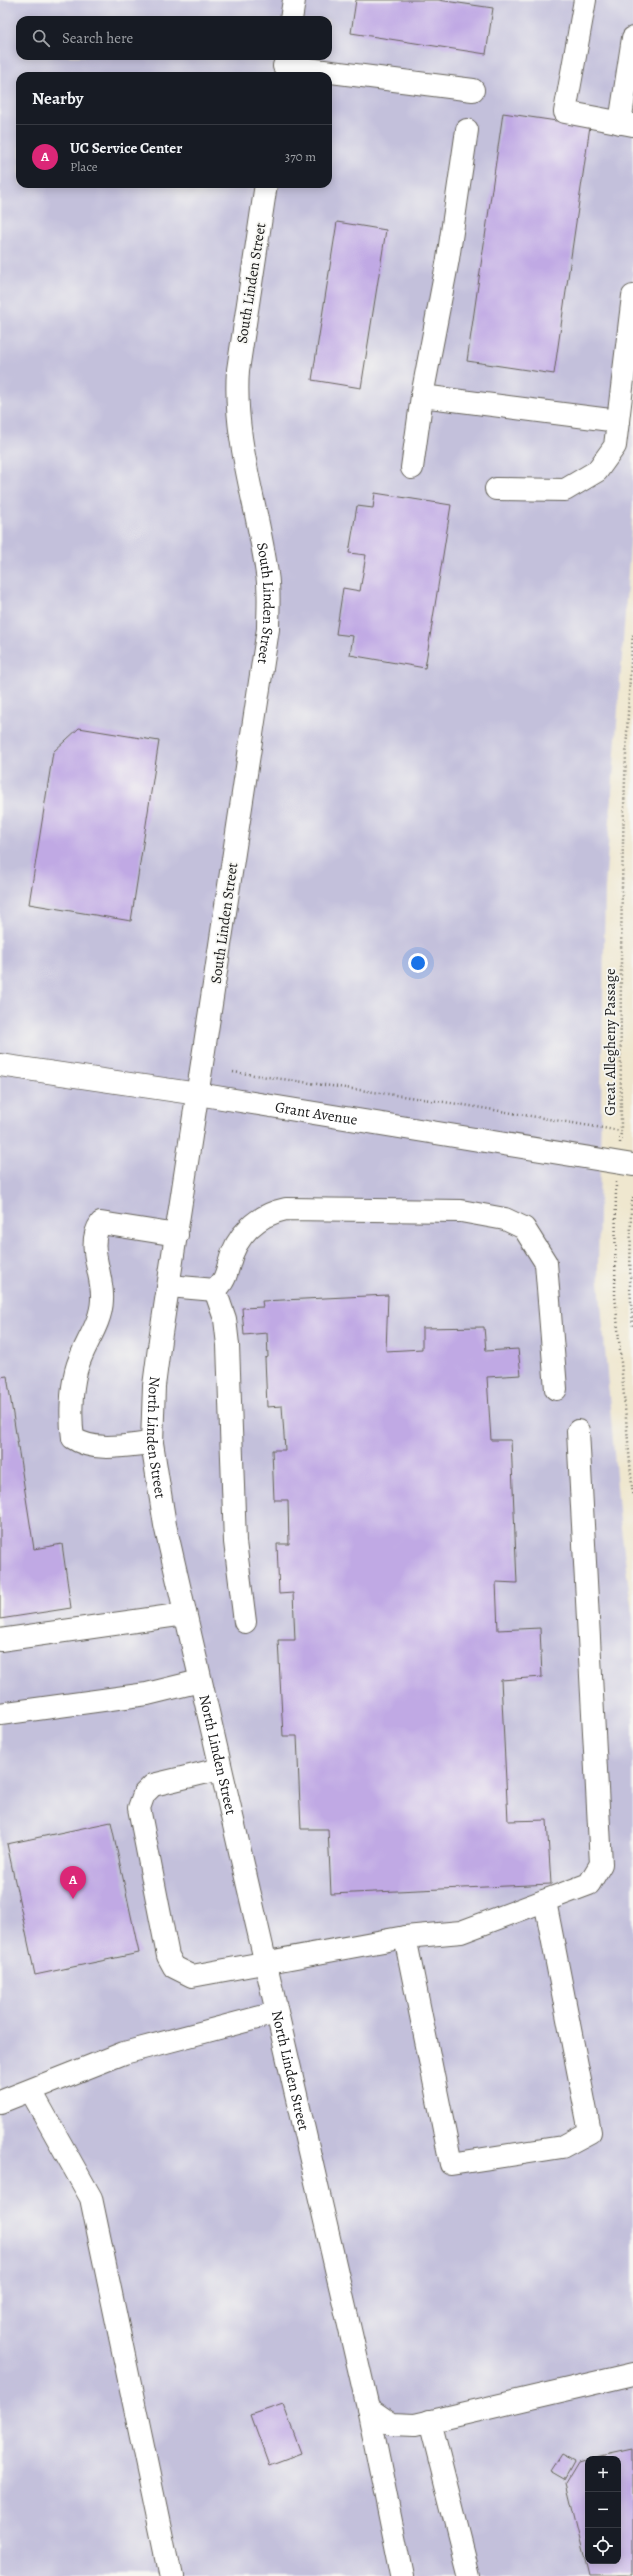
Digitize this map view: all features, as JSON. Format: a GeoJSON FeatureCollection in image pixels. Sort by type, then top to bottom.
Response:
{"type":"FeatureCollection","features":[{"type":"Feature","properties":{"kind":"street"},"geometry":{"type":"LineString","coordinates":[[292,16],[294,0]]}},
{"type":"Feature","properties":{"kind":"street"},"geometry":{"type":"LineString","coordinates":[[586,0],[565,112],[627,124],[633,38]]}},
{"type":"Feature","properties":{"kind":"street"},"geometry":{"type":"LineString","coordinates":[[284,66],[331,72]]}},
{"type":"Feature","properties":{"kind":"street"},"geometry":{"type":"LineString","coordinates":[[332,72],[473,90]]}},
{"type":"Feature","properties":{"kind":"street"},"geometry":{"type":"LineString","coordinates":[[412,468],[422,396],[448,259],[467,130]]}},
{"type":"Feature","properties":{"kind":"street","name":"South Linden Street"},"geometry":{"type":"LineString","coordinates":[[198,1094],[268,629],[267,575],[238,430],[236,400],[238,370],[265,188]]}},
{"type":"Feature","properties":{"kind":"street"},"geometry":{"type":"LineString","coordinates":[[496,489],[565,490],[597,471],[615,446],[633,296]]}},
{"type":"Feature","properties":{"kind":"street"},"geometry":{"type":"LineString","coordinates":[[422,396],[618,420]]}},
{"type":"Feature","properties":{"kind":"street","name":"Grant Avenue"},"geometry":{"type":"LineString","coordinates":[[0,1065],[198,1094],[633,1165]]}},
{"type":"Feature","properties":{"kind":"street","name":"North Linden Street"},"geometry":{"type":"LineString","coordinates":[[198,1094],[154,1386],[152,1443],[165,1525],[264,1962],[368,2408],[402,2576]]}},
{"type":"Feature","properties":{"kind":"street"},"geometry":{"type":"LineString","coordinates":[[169,1286],[215,1290],[220,1286],[226,1276],[237,1241],[247,1229],[273,1212],[286,1209],[422,1209],[461,1211],[505,1219],[524,1228],[546,1263],[556,1389]]}},
{"type":"Feature","properties":{"kind":"street"},"geometry":{"type":"LineString","coordinates":[[152,1443],[94,1447],[82,1444],[73,1438],[71,1426],[76,1371],[100,1317],[102,1299],[95,1249],[95,1231],[101,1223],[176,1234]]}},
{"type":"Feature","properties":{"kind":"street"},"geometry":{"type":"LineString","coordinates":[[215,1290],[225,1319],[228,1345],[235,1542],[245,1622]]}},
{"type":"Feature","properties":{"kind":"street"},"geometry":{"type":"LineString","coordinates":[[220,1769],[153,1785],[144,1794],[139,1808],[168,1956],[174,1967],[192,1976],[405,1937],[461,1932],[589,1884],[601,1864],[578,1431]]}},
{"type":"Feature","properties":{"kind":"street"},"geometry":{"type":"LineString","coordinates":[[0,1640],[185,1614]]}},
{"type":"Feature","properties":{"kind":"street"},"geometry":{"type":"LineString","coordinates":[[0,1714],[147,1694],[200,1681]]}},
{"type":"Feature","properties":{"kind":"street"},"geometry":{"type":"LineString","coordinates":[[405,1937],[451,2164],[562,2147],[590,2132],[545,1901]]}},
{"type":"Feature","properties":{"kind":"street"},"geometry":{"type":"LineString","coordinates":[[0,2102],[124,2053],[276,2013]]}},
{"type":"Feature","properties":{"kind":"street"},"geometry":{"type":"LineString","coordinates":[[31,2091],[91,2198],[170,2576]]}},
{"type":"Feature","properties":{"kind":"street"},"geometry":{"type":"LineString","coordinates":[[368,2408],[391,2424],[415,2425],[633,2374]]}},
{"type":"Feature","properties":{"kind":"street"},"geometry":{"type":"LineString","coordinates":[[430,2421],[469,2576]]}},
{"type":"Feature","properties":{"kind":"path","name":"Great Allegheny Passage"},"geometry":{"type":"LineString","coordinates":[[233,1072],[458,1104],[621,1131],[620,931],[627,714],[633,632]]}},
{"type":"Feature","properties":{"kind":"path"},"geometry":{"type":"LineString","coordinates":[[633,1197],[631,1206],[630,1287],[633,1328]]}},
{"type":"Feature","properties":{"kind":"path"},"geometry":{"type":"LineString","coordinates":[[615,1199],[615,1295],[633,1497]]}},
{"type":"Feature","properties":{"kind":"shaded area"},"geometry":{"type":"Polygon","coordinates":[[[0,0],[633,0],[633,503],[605,889],[598,1270],[620,1521],[633,1619],[633,2576],[0,2576],[0,0]]]}},
{"type":"Feature","properties":{"kind":"building"},"geometry":{"type":"Polygon","coordinates":[[[356,0],[438,0],[493,8],[486,54],[351,33],[356,0]]]}},
{"type":"Feature","properties":{"kind":"building"},"geometry":{"type":"Polygon","coordinates":[[[503,113],[590,126],[554,374],[467,361],[503,113]]]}},
{"type":"Feature","properties":{"kind":"building"},"geometry":{"type":"Polygon","coordinates":[[[337,222],[386,230],[361,388],[312,380],[337,222]]]}},
{"type":"Feature","properties":{"kind":"building"},"geometry":{"type":"Polygon","coordinates":[[[375,493],[451,505],[425,668],[350,655],[353,636],[336,634],[343,588],[360,591],[366,555],[349,553],[357,506],[373,508],[375,493]]]}},
{"type":"Feature","properties":{"kind":"building"},"geometry":{"type":"Polygon","coordinates":[[[79,728],[159,741],[131,921],[29,904],[53,752],[79,728]]]}},
{"type":"Feature","properties":{"kind":"building"},"geometry":{"type":"Polygon","coordinates":[[[388,1295],[386,1351],[422,1349],[422,1328],[484,1327],[486,1351],[518,1349],[521,1375],[487,1377],[491,1440],[511,1440],[517,1583],[496,1582],[498,1630],[540,1628],[542,1677],[501,1680],[508,1821],[547,1820],[551,1884],[331,1894],[328,1829],[301,1829],[297,1736],[283,1736],[278,1640],[295,1640],[293,1593],[279,1594],[277,1544],[289,1544],[288,1500],[274,1500],[272,1450],[285,1450],[282,1406],[267,1407],[265,1358],[268,1357],[267,1333],[244,1335],[242,1308],[263,1307],[262,1301],[388,1295]]]}},
{"type":"Feature","properties":{"kind":"building"},"geometry":{"type":"Polygon","coordinates":[[[7,1376],[34,1549],[62,1544],[71,1608],[0,1619],[0,1377],[7,1376]]]}},
{"type":"Feature","properties":{"kind":"building"},"geometry":{"type":"Polygon","coordinates":[[[111,1822],[139,1953],[35,1975],[7,1844],[111,1822]]]}},
{"type":"Feature","properties":{"kind":"building"},"geometry":{"type":"Polygon","coordinates":[[[283,2404],[301,2453],[269,2465],[251,2415],[283,2404]]]}},
{"type":"Feature","properties":{"kind":"building"},"geometry":{"type":"Polygon","coordinates":[[[633,2449],[633,2576],[589,2576],[586,2564],[621,2564],[621,2456],[601,2456],[633,2449]]]}},
{"type":"Feature","properties":{"kind":"building"},"geometry":{"type":"Polygon","coordinates":[[[561,2454],[574,2461],[564,2479],[550,2471],[561,2454]]]}},
{"type":"Feature","properties":{"kind":"building"},"geometry":{"type":"Polygon","coordinates":[[[585,2460],[585,2560],[566,2482],[578,2462],[585,2460]]]}},
{"type":"Feature","properties":{"kind":"place","name":"UC Service Center"},"geometry":{"type":"Point","coordinates":[73,1899]}}]}
